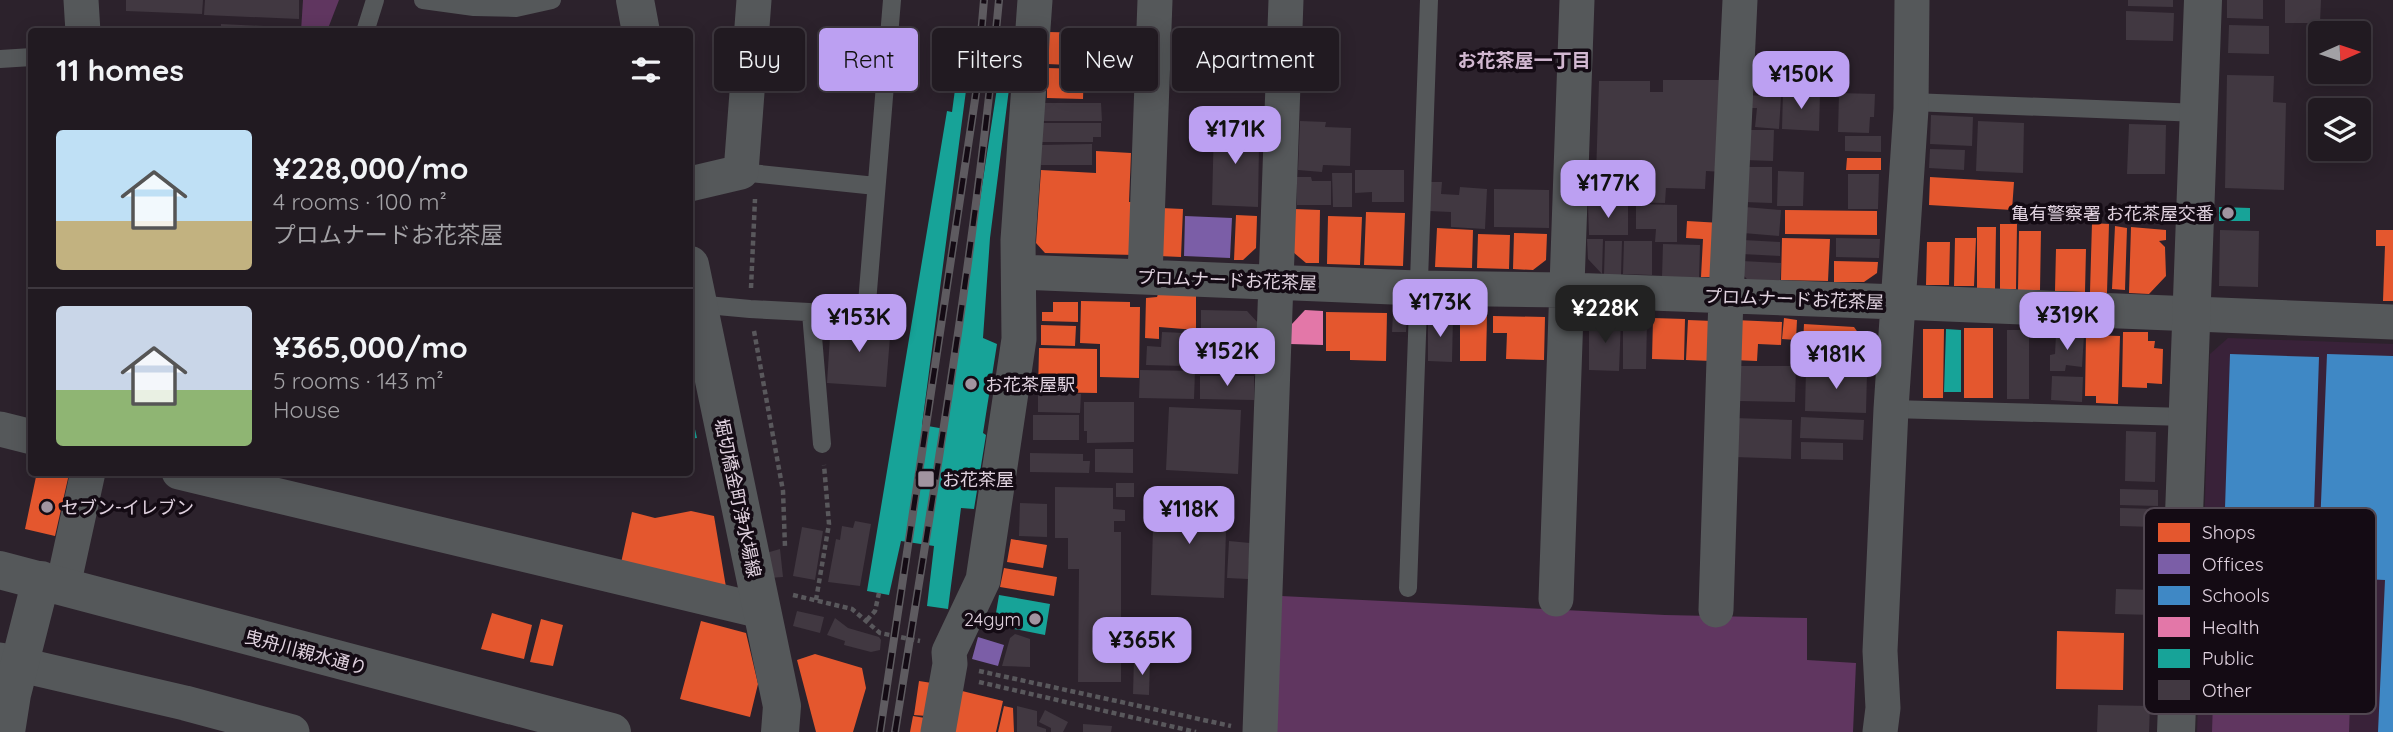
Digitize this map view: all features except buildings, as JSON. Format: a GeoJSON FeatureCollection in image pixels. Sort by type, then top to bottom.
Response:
{"type":"FeatureCollection","features":[{"type":"Feature","properties":{"kind":"street"},"geometry":{"type":"LineString","coordinates":[[81,0],[83,28]]}},
{"type":"Feature","properties":{"kind":"street"},"geometry":{"type":"LineString","coordinates":[[635,0],[640,28]]}},
{"type":"Feature","properties":{"kind":"street"},"geometry":{"type":"LineString","coordinates":[[693,183],[748,172],[754,0]]}},
{"type":"Feature","properties":{"kind":"street"},"geometry":{"type":"LineString","coordinates":[[938,732],[949,664],[983,580],[1019,339],[1018,240],[1035,0]]}},
{"type":"Feature","properties":{"kind":"street"},"geometry":{"type":"LineString","coordinates":[[1145,277],[1155,0]]}},
{"type":"Feature","properties":{"kind":"street"},"geometry":{"type":"LineString","coordinates":[[1251,731],[1278,281],[1286,0]]}},
{"type":"Feature","properties":{"kind":"street"},"geometry":{"type":"LineString","coordinates":[[1556,600],[1577,0]]}},
{"type":"Feature","properties":{"kind":"street"},"geometry":{"type":"LineString","coordinates":[[1716,610],[1726,297],[1740,0]]}},
{"type":"Feature","properties":{"kind":"street"},"geometry":{"type":"LineString","coordinates":[[1880,732],[1884,708],[1880,651],[1891,409],[1911,102],[1912,0]]}},
{"type":"Feature","properties":{"kind":"street"},"geometry":{"type":"LineString","coordinates":[[2183,508],[2203,0]]}},
{"type":"Feature","properties":{"kind":"street","name":"プロムナードお花茶屋"},"geometry":{"type":"LineString","coordinates":[[1019,272],[2393,322]]}},
{"type":"Feature","properties":{"kind":"street","name":"堀切橋金町浄水場線"},"geometry":{"type":"LineString","coordinates":[[694,305],[782,706],[780,732]]}},
{"type":"Feature","properties":{"kind":"street"},"geometry":{"type":"LineString","coordinates":[[0,429],[28,436]]}},
{"type":"Feature","properties":{"kind":"street"},"geometry":{"type":"LineString","coordinates":[[6,732],[12,694],[10,663],[52,583],[87,476]]}},
{"type":"Feature","properties":{"kind":"street"},"geometry":{"type":"LineString","coordinates":[[196,476],[759,603]]}},
{"type":"Feature","properties":{"kind":"street","name":"曳舟川親水通り"},"geometry":{"type":"LineString","coordinates":[[0,570],[612,732]]}},
{"type":"Feature","properties":{"kind":"street"},"geometry":{"type":"LineString","coordinates":[[10,663],[185,703],[292,732]]}},
{"type":"Feature","properties":{"kind":"street"},"geometry":{"type":"LineString","coordinates":[[2176,732],[2177,714]]}},
{"type":"Feature","properties":{"kind":"lane"},"geometry":{"type":"LineString","coordinates":[[366,28],[375,0]]}},
{"type":"Feature","properties":{"kind":"lane"},"geometry":{"type":"LineString","coordinates":[[423,0],[474,8],[516,8],[552,0]]}},
{"type":"Feature","properties":{"kind":"lane"},"geometry":{"type":"LineString","coordinates":[[694,305],[866,315],[892,0]]}},
{"type":"Feature","properties":{"kind":"lane"},"geometry":{"type":"LineString","coordinates":[[1408,588],[1429,0]]}},
{"type":"Feature","properties":{"kind":"lane"},"geometry":{"type":"LineString","coordinates":[[0,59],[28,57]]}},
{"type":"Feature","properties":{"kind":"lane"},"geometry":{"type":"LineString","coordinates":[[1911,102],[2200,113]]}},
{"type":"Feature","properties":{"kind":"lane"},"geometry":{"type":"LineString","coordinates":[[748,172],[876,186]]}},
{"type":"Feature","properties":{"kind":"lane"},"geometry":{"type":"LineString","coordinates":[[811,313],[822,444]]}},
{"type":"Feature","properties":{"kind":"lane"},"geometry":{"type":"LineString","coordinates":[[1891,409],[2186,417]]}},
{"type":"Feature","properties":{"kind":"path"},"geometry":{"type":"LineString","coordinates":[[748,172],[750,309],[783,491],[785,553]]}},
{"type":"Feature","properties":{"kind":"path"},"geometry":{"type":"LineString","coordinates":[[816,600],[829,524],[822,444]]}},
{"type":"Feature","properties":{"kind":"path"},"geometry":{"type":"LineString","coordinates":[[866,621],[875,611],[879,593]]}},
{"type":"Feature","properties":{"kind":"path"},"geometry":{"type":"LineString","coordinates":[[759,603],[786,594],[852,609],[880,633],[938,644],[949,664],[1196,732]]}},
{"type":"Feature","properties":{"kind":"path"},"geometry":{"type":"LineString","coordinates":[[949,664],[1251,731]]}},
{"type":"Feature","properties":{"kind":"shaded area"},"geometry":{"type":"Polygon","coordinates":[[[303,0],[339,0],[328,28],[301,28],[303,0]]]}},
{"type":"Feature","properties":{"kind":"shaded area"},"geometry":{"type":"Polygon","coordinates":[[[2228,338],[2393,344],[2393,732],[2197,732],[2198,714],[2376,714],[2376,508],[2205,508],[2210,354],[2228,338]]]}},
{"type":"Feature","properties":{"kind":"shaded area"},"geometry":{"type":"Polygon","coordinates":[[[1281,596],[1665,615],[1807,618],[1807,660],[1856,663],[1853,732],[1275,732],[1281,596]]]}},
{"type":"Feature","properties":{"kind":"shaded area"},"geometry":{"type":"Polygon","coordinates":[[[2213,714],[2350,714],[2349,732],[2212,732],[2213,714]]]}},
{"type":"Feature","properties":{"kind":"railway"},"geometry":{"type":"LineString","coordinates":[[880,732],[976,93],[984,0]]}},
{"type":"Feature","properties":{"kind":"railway"},"geometry":{"type":"LineString","coordinates":[[895,732],[979,184],[999,0]]}},
{"type":"Feature","properties":{"kind":"place","name":"亀有警察署 お花茶屋交番"},"geometry":{"type":"Point","coordinates":[2228,213]}},
{"type":"Feature","properties":{"kind":"place","name":"お花茶屋駅"},"geometry":{"type":"Point","coordinates":[971,384]}},
{"type":"Feature","properties":{"kind":"place","name":"お花茶屋"},"geometry":{"type":"Point","coordinates":[926,479]}},
{"type":"Feature","properties":{"kind":"place","name":"セブン-イレブン"},"geometry":{"type":"Point","coordinates":[47,507]}},
{"type":"Feature","properties":{"kind":"place","name":"24gym"},"geometry":{"type":"Point","coordinates":[1035,619]}},
{"type":"Feature","properties":{"kind":"district","name":"お花茶屋一丁目"},"geometry":{"type":"Point","coordinates":[1524,60]}}]}
